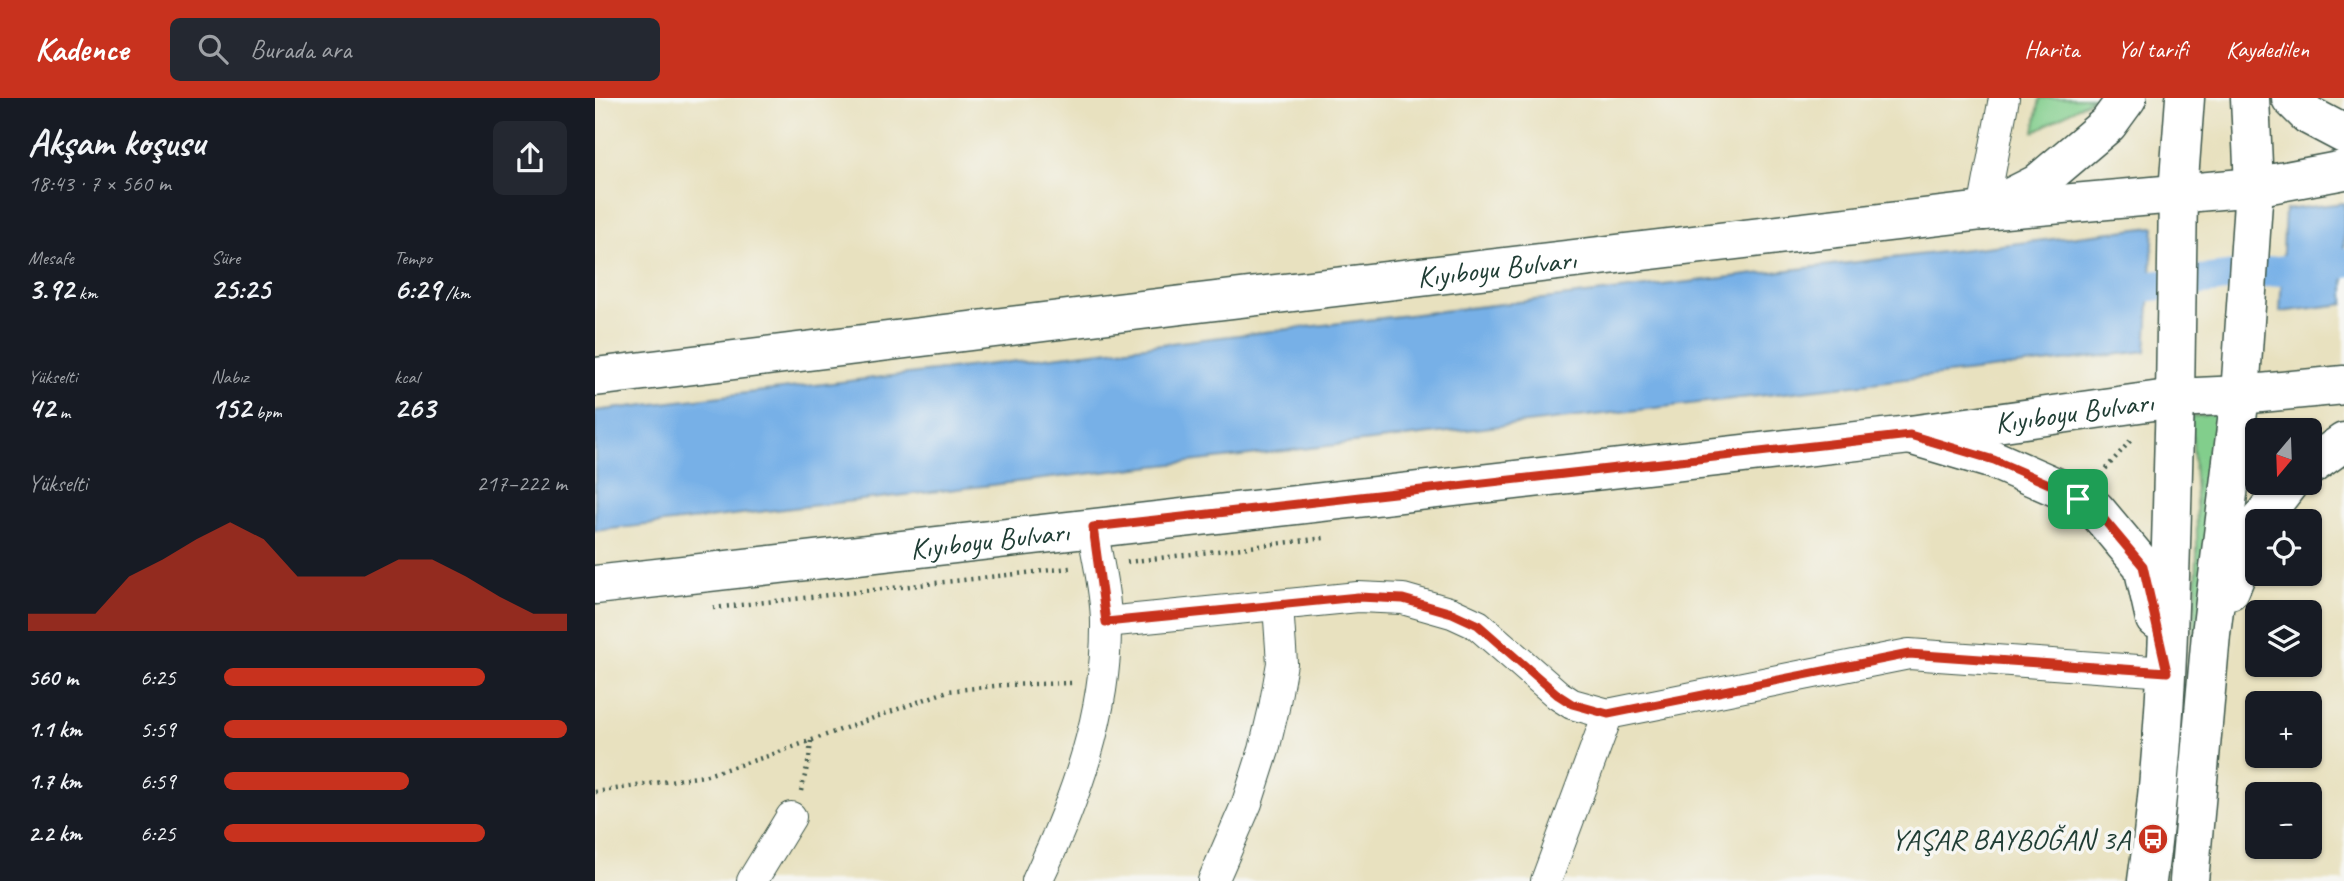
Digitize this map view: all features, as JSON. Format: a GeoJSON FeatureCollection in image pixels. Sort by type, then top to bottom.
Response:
{"type":"FeatureCollection","features":[{"type":"Feature","properties":{"kind":"main road"},"geometry":{"type":"LineString","coordinates":[[1983,211],[2036,184],[2108,124],[2127,98]]}},
{"type":"Feature","properties":{"kind":"main road"},"geometry":{"type":"LineString","coordinates":[[2147,881],[2167,672],[2175,416],[2178,193],[2185,98]]}},
{"type":"Feature","properties":{"kind":"main road"},"geometry":{"type":"LineString","coordinates":[[2189,881],[2211,634],[2240,395],[2254,187],[2250,98]]}},
{"type":"Feature","properties":{"kind":"main road"},"geometry":{"type":"LineString","coordinates":[[2291,98],[2308,115],[2344,134]]}},
{"type":"Feature","properties":{"kind":"main road","name":"Kıyıboyu Bulvarı"},"geometry":{"type":"LineString","coordinates":[[595,377],[1983,211],[2254,187],[2344,170]]}},
{"type":"Feature","properties":{"kind":"main road","name":"Kıyıboyu Bulvarı"},"geometry":{"type":"LineString","coordinates":[[595,585],[1910,435],[2175,416],[2240,395],[2344,385]]}},
{"type":"Feature","properties":{"kind":"main road"},"geometry":{"type":"LineString","coordinates":[[1910,435],[1994,460],[2096,510],[2143,566],[2167,672]]}},
{"type":"Feature","properties":{"kind":"main road"},"geometry":{"type":"LineString","coordinates":[[2322,458],[2344,442]]}},
{"type":"Feature","properties":{"kind":"main road"},"geometry":{"type":"LineString","coordinates":[[2269,509],[2280,495]]}},
{"type":"Feature","properties":{"kind":"main road"},"geometry":{"type":"LineString","coordinates":[[2211,634],[2245,554]]}},
{"type":"Feature","properties":{"kind":"street"},"geometry":{"type":"LineString","coordinates":[[1983,211],[2004,98]]}},
{"type":"Feature","properties":{"kind":"street"},"geometry":{"type":"LineString","coordinates":[[1037,881],[1077,790],[1089,747],[1101,682],[1106,622],[1093,527]]}},
{"type":"Feature","properties":{"kind":"street"},"geometry":{"type":"LineString","coordinates":[[1106,622],[1380,596],[1426,603],[1478,625],[1544,685],[1565,699],[1590,710],[1608,714],[1909,654],[2167,672]]}},
{"type":"Feature","properties":{"kind":"street"},"geometry":{"type":"LineString","coordinates":[[1213,881],[1247,803],[1274,708],[1282,663],[1278,605]]}},
{"type":"Feature","properties":{"kind":"street"},"geometry":{"type":"LineString","coordinates":[[1546,881],[1608,714]]}},
{"type":"Feature","properties":{"kind":"street"},"geometry":{"type":"LineString","coordinates":[[752,881],[791,817]]}},
{"type":"Feature","properties":{"kind":"path"},"geometry":{"type":"LineString","coordinates":[[2078,499],[2135,436],[2175,416]]}},
{"type":"Feature","properties":{"kind":"path"},"geometry":{"type":"LineString","coordinates":[[704,609],[1329,538]]}},
{"type":"Feature","properties":{"kind":"path"},"geometry":{"type":"LineString","coordinates":[[595,792],[704,776],[811,741],[948,691],[1004,685],[1101,682]]}},
{"type":"Feature","properties":{"kind":"path"},"geometry":{"type":"LineString","coordinates":[[791,817],[803,786],[811,741]]}},
{"type":"Feature","properties":{"kind":"green space"},"geometry":{"type":"Polygon","coordinates":[[[2040,98],[2094,98],[2034,132],[2040,98]]]}},
{"type":"Feature","properties":{"kind":"green space"},"geometry":{"type":"Polygon","coordinates":[[[2231,412],[2178,881],[2169,881],[2188,698],[2197,567],[2191,417],[2231,412]]]}},
{"type":"Feature","properties":{"kind":"water"},"geometry":{"type":"Polygon","coordinates":[[[2344,203],[2344,304],[2280,312],[2285,210],[2344,203]]]}},
{"type":"Feature","properties":{"kind":"water"},"geometry":{"type":"Polygon","coordinates":[[[2154,227],[2146,351],[595,531],[595,411],[2154,227]]]}},
{"type":"Feature","properties":{"kind":"waterway"},"geometry":{"type":"LineString","coordinates":[[2111,291],[2344,263]]}},
{"type":"Feature","properties":{"kind":"place","name":"YAŞAR BAYBOĞAN 3A"},"geometry":{"type":"Point","coordinates":[2153,839]}},
{"type":"Feature","properties":{"kind":"route"},"geometry":{"type":"LineString","coordinates":[[1910,435],[1994,460],[2078,499],[2096,510],[2143,566],[2167,672],[1909,654],[1608,714],[1572,704],[1544,685],[1478,625],[1426,603],[1380,596],[1358,597],[1106,622],[1093,527],[1910,435]]}}]}
